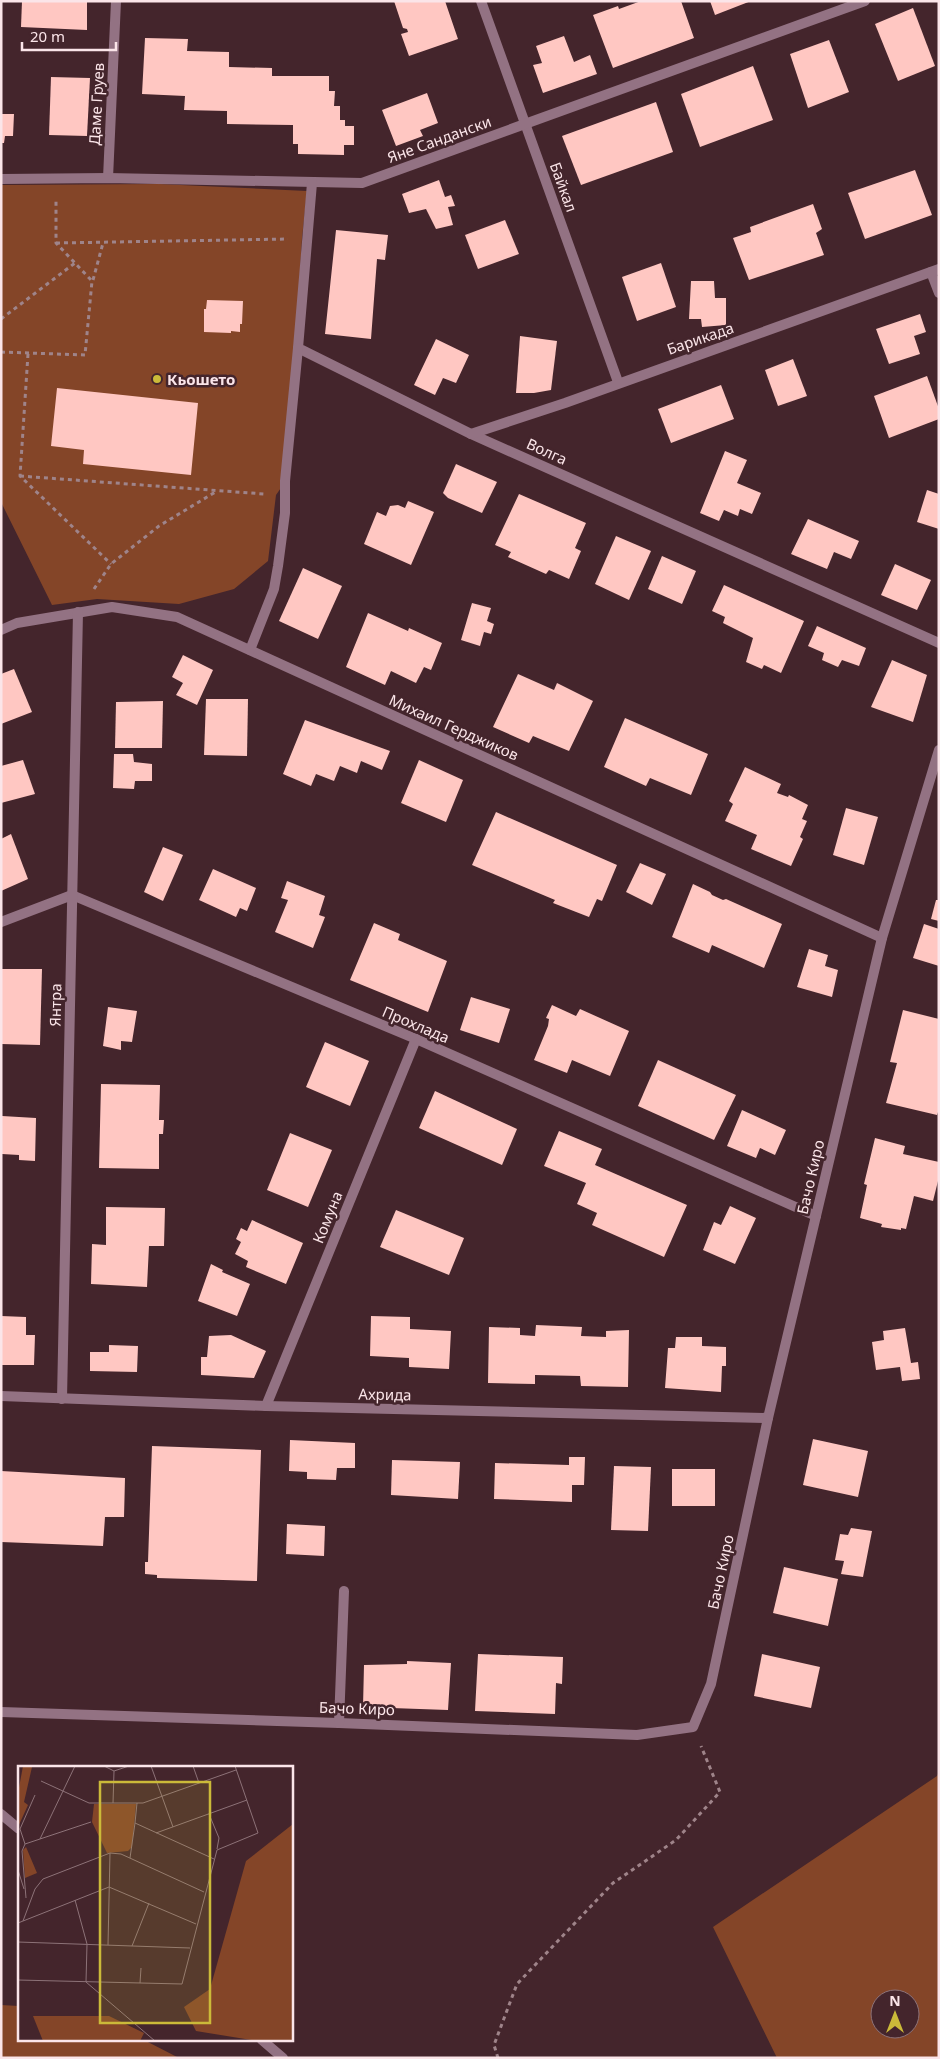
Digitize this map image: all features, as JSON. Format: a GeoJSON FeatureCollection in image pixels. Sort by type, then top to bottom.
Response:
{"type":"FeatureCollection","features":[{"type":"Feature","properties":{"kind":"street","name":"Даме Груев"},"geometry":{"type":"LineString","coordinates":[[108,178],[116,1]]}},
{"type":"Feature","properties":{"kind":"street","name":"Байкал"},"geometry":{"type":"LineString","coordinates":[[481,1],[618,382]]}},
{"type":"Feature","properties":{"kind":"street","name":"Яне Сандански"},"geometry":{"type":"LineString","coordinates":[[1,180],[108,178],[362,183],[526,124],[839,6],[865,1]]}},
{"type":"Feature","properties":{"kind":"street"},"geometry":{"type":"LineString","coordinates":[[250,650],[274,589],[285,513],[285,481],[312,183]]}},
{"type":"Feature","properties":{"kind":"street"},"geometry":{"type":"LineString","coordinates":[[935,271],[939,293]]}},
{"type":"Feature","properties":{"kind":"street","name":"Барикада"},"geometry":{"type":"LineString","coordinates":[[471,434],[564,403],[618,382],[935,271]]}},
{"type":"Feature","properties":{"kind":"street","name":"Волга"},"geometry":{"type":"LineString","coordinates":[[298,348],[471,434],[939,643]]}},
{"type":"Feature","properties":{"kind":"street","name":"Михаил Герджиков"},"geometry":{"type":"LineString","coordinates":[[1,630],[17,623],[112,607],[177,616],[882,938]]}},
{"type":"Feature","properties":{"kind":"street","name":"Янтра"},"geometry":{"type":"LineString","coordinates":[[62,1399],[78,612]]}},
{"type":"Feature","properties":{"kind":"street","name":"Бачо Киро"},"geometry":{"type":"LineString","coordinates":[[1,1712],[339,1722],[637,1734],[693,1727],[711,1684],[768,1418],[882,938],[939,750]]}},
{"type":"Feature","properties":{"kind":"street"},"geometry":{"type":"LineString","coordinates":[[1,922],[72,895]]}},
{"type":"Feature","properties":{"kind":"street","name":"Прохлада"},"geometry":{"type":"LineString","coordinates":[[72,895],[416,1039],[816,1216]]}},
{"type":"Feature","properties":{"kind":"street","name":"Комуна"},"geometry":{"type":"LineString","coordinates":[[266,1406],[416,1039]]}},
{"type":"Feature","properties":{"kind":"street","name":"Ахрида"},"geometry":{"type":"LineString","coordinates":[[1,1396],[266,1406],[768,1418]]}},
{"type":"Feature","properties":{"kind":"street"},"geometry":{"type":"LineString","coordinates":[[339,1722],[344,1591]]}},
{"type":"Feature","properties":{"kind":"street"},"geometry":{"type":"LineString","coordinates":[[1,1814],[18,1828]]}},
{"type":"Feature","properties":{"kind":"street"},"geometry":{"type":"LineString","coordinates":[[264,2042],[283,2058]]}},
{"type":"Feature","properties":{"kind":"path"},"geometry":{"type":"LineString","coordinates":[[56,208],[56,243],[92,281]]}},
{"type":"Feature","properties":{"kind":"path"},"geometry":{"type":"LineString","coordinates":[[56,243],[308,239]]}},
{"type":"Feature","properties":{"kind":"path"},"geometry":{"type":"LineString","coordinates":[[1,352],[85,355],[92,281],[103,242]]}},
{"type":"Feature","properties":{"kind":"path"},"geometry":{"type":"LineString","coordinates":[[1,319],[75,263]]}},
{"type":"Feature","properties":{"kind":"path"},"geometry":{"type":"LineString","coordinates":[[28,354],[20,476],[111,564],[159,526],[217,491]]}},
{"type":"Feature","properties":{"kind":"path"},"geometry":{"type":"LineString","coordinates":[[20,476],[276,495],[285,513]]}},
{"type":"Feature","properties":{"kind":"path"},"geometry":{"type":"LineString","coordinates":[[498,2058],[494,2045],[517,1984],[613,1884],[676,1840],[720,1792],[693,1727]]}},
{"type":"Feature","properties":{"kind":"shaded area"},"geometry":{"type":"Polygon","coordinates":[[[159,184],[307,191],[285,482],[276,495],[268,561],[234,589],[179,604],[97,599],[52,605],[1,502],[1,185],[159,184]]]}},
{"type":"Feature","properties":{"kind":"shaded area"},"geometry":{"type":"Polygon","coordinates":[[[939,1772],[939,2058],[777,2058],[713,1927],[937,1776],[939,1772]]]}},
{"type":"Feature","properties":{"kind":"shaded area"},"geometry":{"type":"Polygon","coordinates":[[[1,2005],[18,2006],[18,2042],[148,2042],[179,2058],[1,2058],[1,2005]]]}},
{"type":"Feature","properties":{"kind":"building"},"geometry":{"type":"Polygon","coordinates":[[[22,1],[87,1],[87,30],[21,27],[22,1]]]}},
{"type":"Feature","properties":{"kind":"building"},"geometry":{"type":"Polygon","coordinates":[[[394,1],[445,1],[458,39],[409,56],[401,34],[408,32],[407,29],[403,28],[394,1]]]}},
{"type":"Feature","properties":{"kind":"building"},"geometry":{"type":"Polygon","coordinates":[[[641,1],[681,1],[694,38],[613,68],[593,15],[618,6],[619,9],[641,1]]]}},
{"type":"Feature","properties":{"kind":"building"},"geometry":{"type":"Polygon","coordinates":[[[710,1],[751,1],[715,15],[710,1]]]}},
{"type":"Feature","properties":{"kind":"building"},"geometry":{"type":"Polygon","coordinates":[[[913,8],[935,66],[898,81],[875,24],[913,8]]]}},
{"type":"Feature","properties":{"kind":"building"},"geometry":{"type":"Polygon","coordinates":[[[564,36],[574,62],[590,55],[597,74],[543,93],[533,65],[542,63],[536,46],[564,36]]]}},
{"type":"Feature","properties":{"kind":"building"},"geometry":{"type":"Polygon","coordinates":[[[145,38],[188,39],[187,51],[229,52],[229,67],[272,68],[272,76],[329,76],[329,91],[335,91],[334,106],[340,106],[340,120],[345,120],[345,126],[354,126],[354,145],[344,145],[344,155],[298,154],[298,144],[293,144],[293,125],[227,124],[227,111],[184,110],[185,96],[142,94],[145,38]]]}},
{"type":"Feature","properties":{"kind":"building"},"geometry":{"type":"Polygon","coordinates":[[[829,40],[849,92],[808,108],[790,54],[829,40]]]}},
{"type":"Feature","properties":{"kind":"building"},"geometry":{"type":"Polygon","coordinates":[[[753,66],[773,120],[700,147],[681,94],[753,66]]]}},
{"type":"Feature","properties":{"kind":"building"},"geometry":{"type":"Polygon","coordinates":[[[51,77],[90,78],[87,136],[49,135],[51,77]]]}},
{"type":"Feature","properties":{"kind":"building"},"geometry":{"type":"Polygon","coordinates":[[[427,93],[438,123],[420,130],[423,136],[396,146],[382,110],[427,93]]]}},
{"type":"Feature","properties":{"kind":"building"},"geometry":{"type":"Polygon","coordinates":[[[656,102],[673,152],[581,185],[562,136],[656,102]]]}},
{"type":"Feature","properties":{"kind":"building"},"geometry":{"type":"Polygon","coordinates":[[[1,114],[14,114],[13,136],[5,136],[4,143],[1,143],[1,114]]]}},
{"type":"Feature","properties":{"kind":"building"},"geometry":{"type":"Polygon","coordinates":[[[915,170],[932,215],[865,239],[848,193],[915,170]]]}},
{"type":"Feature","properties":{"kind":"building"},"geometry":{"type":"Polygon","coordinates":[[[439,180],[445,197],[451,195],[455,206],[448,207],[453,225],[436,229],[426,209],[409,213],[402,194],[439,180]]]}},
{"type":"Feature","properties":{"kind":"building"},"geometry":{"type":"Polygon","coordinates":[[[813,204],[822,229],[816,233],[824,255],[749,280],[733,238],[751,232],[750,227],[813,204]]]}},
{"type":"Feature","properties":{"kind":"building"},"geometry":{"type":"Polygon","coordinates":[[[505,220],[519,254],[478,269],[465,235],[505,220]]]}},
{"type":"Feature","properties":{"kind":"building"},"geometry":{"type":"Polygon","coordinates":[[[336,230],[388,235],[385,260],[377,259],[371,339],[325,334],[336,230]]]}},
{"type":"Feature","properties":{"kind":"building"},"geometry":{"type":"Polygon","coordinates":[[[661,263],[676,307],[637,321],[622,277],[661,263]]]}},
{"type":"Feature","properties":{"kind":"building"},"geometry":{"type":"Polygon","coordinates":[[[691,281],[714,281],[715,298],[726,298],[726,325],[702,327],[701,319],[689,319],[691,281]]]}},
{"type":"Feature","properties":{"kind":"building"},"geometry":{"type":"Polygon","coordinates":[[[207,300],[243,301],[240,332],[204,332],[204,309],[206,309],[207,300]]]}},
{"type":"Feature","properties":{"kind":"building"},"geometry":{"type":"Polygon","coordinates":[[[920,314],[926,332],[914,336],[920,354],[889,364],[876,329],[920,314]]]}},
{"type":"Feature","properties":{"kind":"building"},"geometry":{"type":"Polygon","coordinates":[[[520,336],[557,341],[551,390],[534,393],[516,393],[520,336]]]}},
{"type":"Feature","properties":{"kind":"building"},"geometry":{"type":"Polygon","coordinates":[[[436,339],[469,355],[456,383],[443,378],[435,395],[414,385],[436,339]]]}},
{"type":"Feature","properties":{"kind":"building"},"geometry":{"type":"Polygon","coordinates":[[[793,359],[807,396],[778,406],[765,370],[793,359]]]}},
{"type":"Feature","properties":{"kind":"building"},"geometry":{"type":"Polygon","coordinates":[[[927,376],[939,409],[939,419],[889,438],[874,396],[927,376]]]}},
{"type":"Feature","properties":{"kind":"building"},"geometry":{"type":"Polygon","coordinates":[[[721,385],[734,419],[671,443],[658,409],[721,385]]]}},
{"type":"Feature","properties":{"kind":"building"},"geometry":{"type":"Polygon","coordinates":[[[57,388],[198,403],[191,475],[83,464],[84,450],[51,446],[57,388]]]}},
{"type":"Feature","properties":{"kind":"building"},"geometry":{"type":"Polygon","coordinates":[[[725,451],[747,460],[737,483],[761,493],[752,514],[740,509],[738,516],[724,510],[719,521],[700,513],[725,451]]]}},
{"type":"Feature","properties":{"kind":"building"},"geometry":{"type":"Polygon","coordinates":[[[456,464],[497,482],[482,513],[448,498],[443,493],[456,464]]]}},
{"type":"Feature","properties":{"kind":"building"},"geometry":{"type":"Polygon","coordinates":[[[927,490],[939,494],[939,529],[917,522],[927,490]]]}},
{"type":"Feature","properties":{"kind":"building"},"geometry":{"type":"Polygon","coordinates":[[[519,494],[586,523],[575,548],[581,551],[569,579],[549,570],[546,574],[508,557],[511,552],[495,545],[519,494]]]}},
{"type":"Feature","properties":{"kind":"building"},"geometry":{"type":"Polygon","coordinates":[[[408,501],[434,512],[411,565],[364,544],[377,512],[386,516],[390,506],[398,505],[405,508],[408,501]]]}},
{"type":"Feature","properties":{"kind":"building"},"geometry":{"type":"Polygon","coordinates":[[[808,519],[859,541],[851,559],[834,552],[827,569],[791,554],[808,519]]]}},
{"type":"Feature","properties":{"kind":"building"},"geometry":{"type":"Polygon","coordinates":[[[616,536],[651,551],[629,600],[595,584],[616,536]]]}},
{"type":"Feature","properties":{"kind":"building"},"geometry":{"type":"Polygon","coordinates":[[[662,556],[696,571],[682,604],[648,589],[662,556]]]}},
{"type":"Feature","properties":{"kind":"building"},"geometry":{"type":"Polygon","coordinates":[[[895,564],[931,580],[917,610],[881,595],[895,564]]]}},
{"type":"Feature","properties":{"kind":"building"},"geometry":{"type":"Polygon","coordinates":[[[303,568],[342,586],[318,639],[279,621],[303,568]]]}},
{"type":"Feature","properties":{"kind":"building"},"geometry":{"type":"Polygon","coordinates":[[[724,585],[804,621],[781,673],[764,665],[762,669],[746,662],[753,638],[723,623],[725,617],[712,611],[724,585]]]}},
{"type":"Feature","properties":{"kind":"building"},"geometry":{"type":"Polygon","coordinates":[[[472,603],[491,608],[487,621],[494,624],[491,634],[484,632],[480,646],[461,640],[472,603]]]}},
{"type":"Feature","properties":{"kind":"building"},"geometry":{"type":"Polygon","coordinates":[[[368,613],[408,631],[409,628],[442,643],[431,670],[424,667],[416,683],[391,671],[385,685],[346,667],[368,613]]]}},
{"type":"Feature","properties":{"kind":"building"},"geometry":{"type":"Polygon","coordinates":[[[817,626],[866,648],[859,666],[842,660],[838,667],[822,660],[824,653],[808,646],[817,626]]]}},
{"type":"Feature","properties":{"kind":"building"},"geometry":{"type":"Polygon","coordinates":[[[183,655],[213,670],[197,705],[176,695],[183,683],[172,677],[183,655]]]}},
{"type":"Feature","properties":{"kind":"building"},"geometry":{"type":"Polygon","coordinates":[[[892,660],[927,675],[913,722],[871,707],[892,660]]]}},
{"type":"Feature","properties":{"kind":"building"},"geometry":{"type":"Polygon","coordinates":[[[14,669],[32,712],[1,724],[1,674],[14,669]]]}},
{"type":"Feature","properties":{"kind":"building"},"geometry":{"type":"Polygon","coordinates":[[[518,674],[554,690],[557,683],[593,701],[569,751],[533,736],[529,743],[493,727],[518,674]]]}},
{"type":"Feature","properties":{"kind":"building"},"geometry":{"type":"Polygon","coordinates":[[[206,699],[248,699],[247,756],[204,755],[206,699]]]}},
{"type":"Feature","properties":{"kind":"building"},"geometry":{"type":"Polygon","coordinates":[[[163,701],[162,748],[115,748],[116,702],[163,701]]]}},
{"type":"Feature","properties":{"kind":"building"},"geometry":{"type":"Polygon","coordinates":[[[625,718],[708,754],[691,795],[650,778],[646,786],[604,767],[625,718]]]}},
{"type":"Feature","properties":{"kind":"building"},"geometry":{"type":"Polygon","coordinates":[[[305,720],[390,751],[382,770],[361,761],[357,773],[340,766],[334,781],[316,774],[311,786],[283,774],[305,720]]]}},
{"type":"Feature","properties":{"kind":"building"},"geometry":{"type":"Polygon","coordinates":[[[114,754],[133,754],[134,762],[152,764],[152,781],[135,781],[134,789],[113,788],[114,754]]]}},
{"type":"Feature","properties":{"kind":"building"},"geometry":{"type":"Polygon","coordinates":[[[23,760],[35,794],[1,803],[1,766],[23,760]]]}},
{"type":"Feature","properties":{"kind":"building"},"geometry":{"type":"Polygon","coordinates":[[[419,760],[463,780],[446,822],[401,803],[419,760]]]}},
{"type":"Feature","properties":{"kind":"building"},"geometry":{"type":"Polygon","coordinates":[[[745,767],[781,784],[777,793],[788,797],[789,795],[808,805],[802,819],[807,821],[800,837],[803,839],[791,866],[751,849],[757,835],[725,821],[733,804],[729,801],[745,767]]]}},
{"type":"Feature","properties":{"kind":"building"},"geometry":{"type":"Polygon","coordinates":[[[846,808],[878,817],[864,865],[833,855],[846,808]]]}},
{"type":"Feature","properties":{"kind":"building"},"geometry":{"type":"Polygon","coordinates":[[[496,812],[617,865],[602,901],[597,899],[589,917],[553,903],[555,900],[472,865],[496,812]]]}},
{"type":"Feature","properties":{"kind":"building"},"geometry":{"type":"Polygon","coordinates":[[[11,834],[28,879],[1,891],[1,839],[11,834]]]}},
{"type":"Feature","properties":{"kind":"building"},"geometry":{"type":"Polygon","coordinates":[[[163,847],[183,855],[163,901],[144,892],[163,847]]]}},
{"type":"Feature","properties":{"kind":"building"},"geometry":{"type":"Polygon","coordinates":[[[640,863],[666,874],[652,905],[626,892],[640,863]]]}},
{"type":"Feature","properties":{"kind":"building"},"geometry":{"type":"Polygon","coordinates":[[[213,869],[256,888],[247,911],[240,908],[236,917],[199,900],[213,869]]]}},
{"type":"Feature","properties":{"kind":"building"},"geometry":{"type":"Polygon","coordinates":[[[287,881],[325,896],[319,915],[325,917],[313,948],[275,932],[288,900],[281,898],[287,881]]]}},
{"type":"Feature","properties":{"kind":"building"},"geometry":{"type":"Polygon","coordinates":[[[693,884],[723,900],[726,899],[782,924],[764,968],[712,945],[709,953],[672,937],[693,884]]]}},
{"type":"Feature","properties":{"kind":"building"},"geometry":{"type":"Polygon","coordinates":[[[936,900],[939,900],[939,921],[931,919],[936,900]]]}},
{"type":"Feature","properties":{"kind":"building"},"geometry":{"type":"Polygon","coordinates":[[[374,923],[400,934],[398,940],[447,961],[428,1012],[350,980],[374,923]]]}},
{"type":"Feature","properties":{"kind":"building"},"geometry":{"type":"Polygon","coordinates":[[[924,924],[939,929],[939,966],[913,958],[924,924]]]}},
{"type":"Feature","properties":{"kind":"building"},"geometry":{"type":"Polygon","coordinates":[[[809,949],[828,955],[825,966],[838,970],[832,997],[797,987],[809,949]]]}},
{"type":"Feature","properties":{"kind":"building"},"geometry":{"type":"Polygon","coordinates":[[[1,969],[42,969],[40,1045],[1,1044],[1,969]]]}},
{"type":"Feature","properties":{"kind":"building"},"geometry":{"type":"Polygon","coordinates":[[[471,997],[510,1009],[499,1043],[460,1030],[471,997]]]}},
{"type":"Feature","properties":{"kind":"building"},"geometry":{"type":"Polygon","coordinates":[[[552,1005],[576,1016],[580,1009],[629,1031],[610,1076],[572,1060],[567,1073],[534,1060],[548,1026],[549,1019],[546,1018],[552,1005]]]}},
{"type":"Feature","properties":{"kind":"building"},"geometry":{"type":"Polygon","coordinates":[[[108,1007],[137,1011],[132,1042],[121,1041],[121,1050],[103,1046],[108,1007]]]}},
{"type":"Feature","properties":{"kind":"building"},"geometry":{"type":"Polygon","coordinates":[[[903,1010],[939,1019],[939,1109],[937,1115],[886,1103],[897,1063],[890,1062],[903,1010]]]}},
{"type":"Feature","properties":{"kind":"building"},"geometry":{"type":"Polygon","coordinates":[[[325,1042],[369,1061],[350,1106],[306,1087],[325,1042]]]}},
{"type":"Feature","properties":{"kind":"building"},"geometry":{"type":"Polygon","coordinates":[[[658,1060],[736,1095],[714,1140],[638,1106],[658,1060]]]}},
{"type":"Feature","properties":{"kind":"building"},"geometry":{"type":"Polygon","coordinates":[[[101,1084],[160,1085],[159,1120],[164,1120],[163,1134],[159,1134],[159,1169],[99,1168],[101,1084]]]}},
{"type":"Feature","properties":{"kind":"building"},"geometry":{"type":"Polygon","coordinates":[[[435,1091],[517,1129],[502,1165],[419,1128],[435,1091]]]}},
{"type":"Feature","properties":{"kind":"building"},"geometry":{"type":"Polygon","coordinates":[[[742,1110],[786,1130],[775,1155],[760,1148],[756,1158],[727,1146],[742,1110]]]}},
{"type":"Feature","properties":{"kind":"building"},"geometry":{"type":"Polygon","coordinates":[[[2,1116],[36,1118],[35,1161],[19,1160],[19,1155],[2,1154],[2,1116]]]}},
{"type":"Feature","properties":{"kind":"building"},"geometry":{"type":"Polygon","coordinates":[[[559,1131],[602,1149],[595,1165],[687,1205],[664,1257],[592,1225],[597,1213],[577,1204],[586,1183],[544,1166],[559,1131]]]}},
{"type":"Feature","properties":{"kind":"building"},"geometry":{"type":"Polygon","coordinates":[[[290,1133],[332,1150],[308,1207],[267,1190],[290,1133]]]}},
{"type":"Feature","properties":{"kind":"building"},"geometry":{"type":"Polygon","coordinates":[[[875,1138],[905,1146],[903,1154],[939,1162],[939,1177],[933,1201],[914,1196],[906,1229],[881,1227],[882,1224],[860,1218],[867,1185],[864,1184],[875,1138]]]}},
{"type":"Feature","properties":{"kind":"building"},"geometry":{"type":"Polygon","coordinates":[[[730,1206],[756,1218],[735,1264],[703,1250],[714,1222],[721,1225],[730,1206]]]}},
{"type":"Feature","properties":{"kind":"building"},"geometry":{"type":"Polygon","coordinates":[[[106,1207],[165,1208],[164,1246],[149,1246],[147,1287],[91,1284],[92,1244],[106,1245],[106,1207]]]}},
{"type":"Feature","properties":{"kind":"building"},"geometry":{"type":"Polygon","coordinates":[[[396,1210],[464,1238],[449,1275],[380,1247],[396,1210]]]}},
{"type":"Feature","properties":{"kind":"building"},"geometry":{"type":"Polygon","coordinates":[[[252,1220],[303,1243],[286,1284],[246,1267],[248,1261],[235,1254],[241,1242],[236,1239],[241,1228],[247,1231],[252,1220]]]}},
{"type":"Feature","properties":{"kind":"building"},"geometry":{"type":"Polygon","coordinates":[[[211,1264],[223,1270],[222,1272],[250,1284],[237,1316],[198,1301],[211,1264]]]}},
{"type":"Feature","properties":{"kind":"building"},"geometry":{"type":"Polygon","coordinates":[[[1,1316],[26,1317],[26,1335],[35,1335],[34,1365],[1,1365],[1,1316]]]}},
{"type":"Feature","properties":{"kind":"building"},"geometry":{"type":"Polygon","coordinates":[[[371,1316],[410,1317],[410,1329],[451,1331],[449,1369],[409,1367],[409,1358],[370,1356],[371,1316]]]}},
{"type":"Feature","properties":{"kind":"building"},"geometry":{"type":"Polygon","coordinates":[[[536,1325],[582,1327],[581,1336],[606,1337],[606,1331],[629,1330],[628,1387],[581,1386],[580,1376],[535,1375],[535,1384],[488,1383],[489,1327],[520,1328],[520,1335],[535,1336],[536,1325]]]}},
{"type":"Feature","properties":{"kind":"building"},"geometry":{"type":"Polygon","coordinates":[[[905,1328],[911,1363],[918,1362],[920,1379],[902,1381],[900,1367],[876,1370],[872,1342],[884,1340],[883,1331],[905,1328]]]}},
{"type":"Feature","properties":{"kind":"building"},"geometry":{"type":"Polygon","coordinates":[[[231,1335],[266,1351],[254,1378],[201,1375],[201,1357],[207,1357],[209,1336],[231,1335]]]}},
{"type":"Feature","properties":{"kind":"building"},"geometry":{"type":"Polygon","coordinates":[[[676,1337],[702,1337],[702,1346],[726,1347],[726,1366],[722,1366],[721,1392],[665,1388],[668,1348],[675,1348],[676,1337]]]}},
{"type":"Feature","properties":{"kind":"building"},"geometry":{"type":"Polygon","coordinates":[[[109,1345],[138,1346],[137,1372],[90,1371],[90,1352],[109,1352],[109,1345]]]}},
{"type":"Feature","properties":{"kind":"building"},"geometry":{"type":"Polygon","coordinates":[[[813,1439],[868,1451],[858,1497],[803,1485],[813,1439]]]}},
{"type":"Feature","properties":{"kind":"building"},"geometry":{"type":"Polygon","coordinates":[[[290,1440],[355,1443],[355,1468],[337,1468],[336,1480],[307,1479],[307,1472],[289,1471],[290,1440]]]}},
{"type":"Feature","properties":{"kind":"building"},"geometry":{"type":"Polygon","coordinates":[[[152,1446],[261,1450],[257,1581],[157,1578],[157,1575],[145,1574],[145,1562],[148,1562],[152,1446]]]}},
{"type":"Feature","properties":{"kind":"building"},"geometry":{"type":"Polygon","coordinates":[[[569,1457],[585,1457],[584,1485],[572,1485],[572,1502],[494,1499],[495,1463],[569,1465],[569,1457]]]}},
{"type":"Feature","properties":{"kind":"building"},"geometry":{"type":"Polygon","coordinates":[[[392,1460],[460,1462],[458,1499],[391,1495],[392,1460]]]}},
{"type":"Feature","properties":{"kind":"building"},"geometry":{"type":"Polygon","coordinates":[[[614,1466],[651,1467],[648,1531],[611,1530],[614,1466]]]}},
{"type":"Feature","properties":{"kind":"building"},"geometry":{"type":"Polygon","coordinates":[[[672,1469],[715,1469],[715,1506],[672,1506],[672,1469]]]}},
{"type":"Feature","properties":{"kind":"building"},"geometry":{"type":"Polygon","coordinates":[[[1,1471],[125,1478],[124,1517],[105,1517],[103,1546],[1,1542],[1,1471]]]}},
{"type":"Feature","properties":{"kind":"building"},"geometry":{"type":"Polygon","coordinates":[[[287,1524],[325,1526],[324,1556],[286,1554],[287,1524]]]}},
{"type":"Feature","properties":{"kind":"building"},"geometry":{"type":"Polygon","coordinates":[[[851,1528],[872,1531],[863,1577],[841,1574],[844,1561],[835,1560],[840,1534],[848,1535],[851,1528]]]}},
{"type":"Feature","properties":{"kind":"building"},"geometry":{"type":"Polygon","coordinates":[[[784,1567],[838,1579],[828,1626],[773,1613],[784,1567]]]}},
{"type":"Feature","properties":{"kind":"building"},"geometry":{"type":"Polygon","coordinates":[[[478,1654],[563,1657],[562,1684],[556,1683],[555,1714],[475,1711],[478,1654]]]}},
{"type":"Feature","properties":{"kind":"building"},"geometry":{"type":"Polygon","coordinates":[[[762,1654],[820,1667],[811,1708],[754,1696],[762,1654]]]}},
{"type":"Feature","properties":{"kind":"building"},"geometry":{"type":"Polygon","coordinates":[[[407,1661],[451,1663],[448,1710],[363,1707],[364,1665],[407,1664],[407,1661]]]}},
{"type":"Feature","properties":{"kind":"place","name":"Кьошето"},"geometry":{"type":"Point","coordinates":[157,379]}}]}
